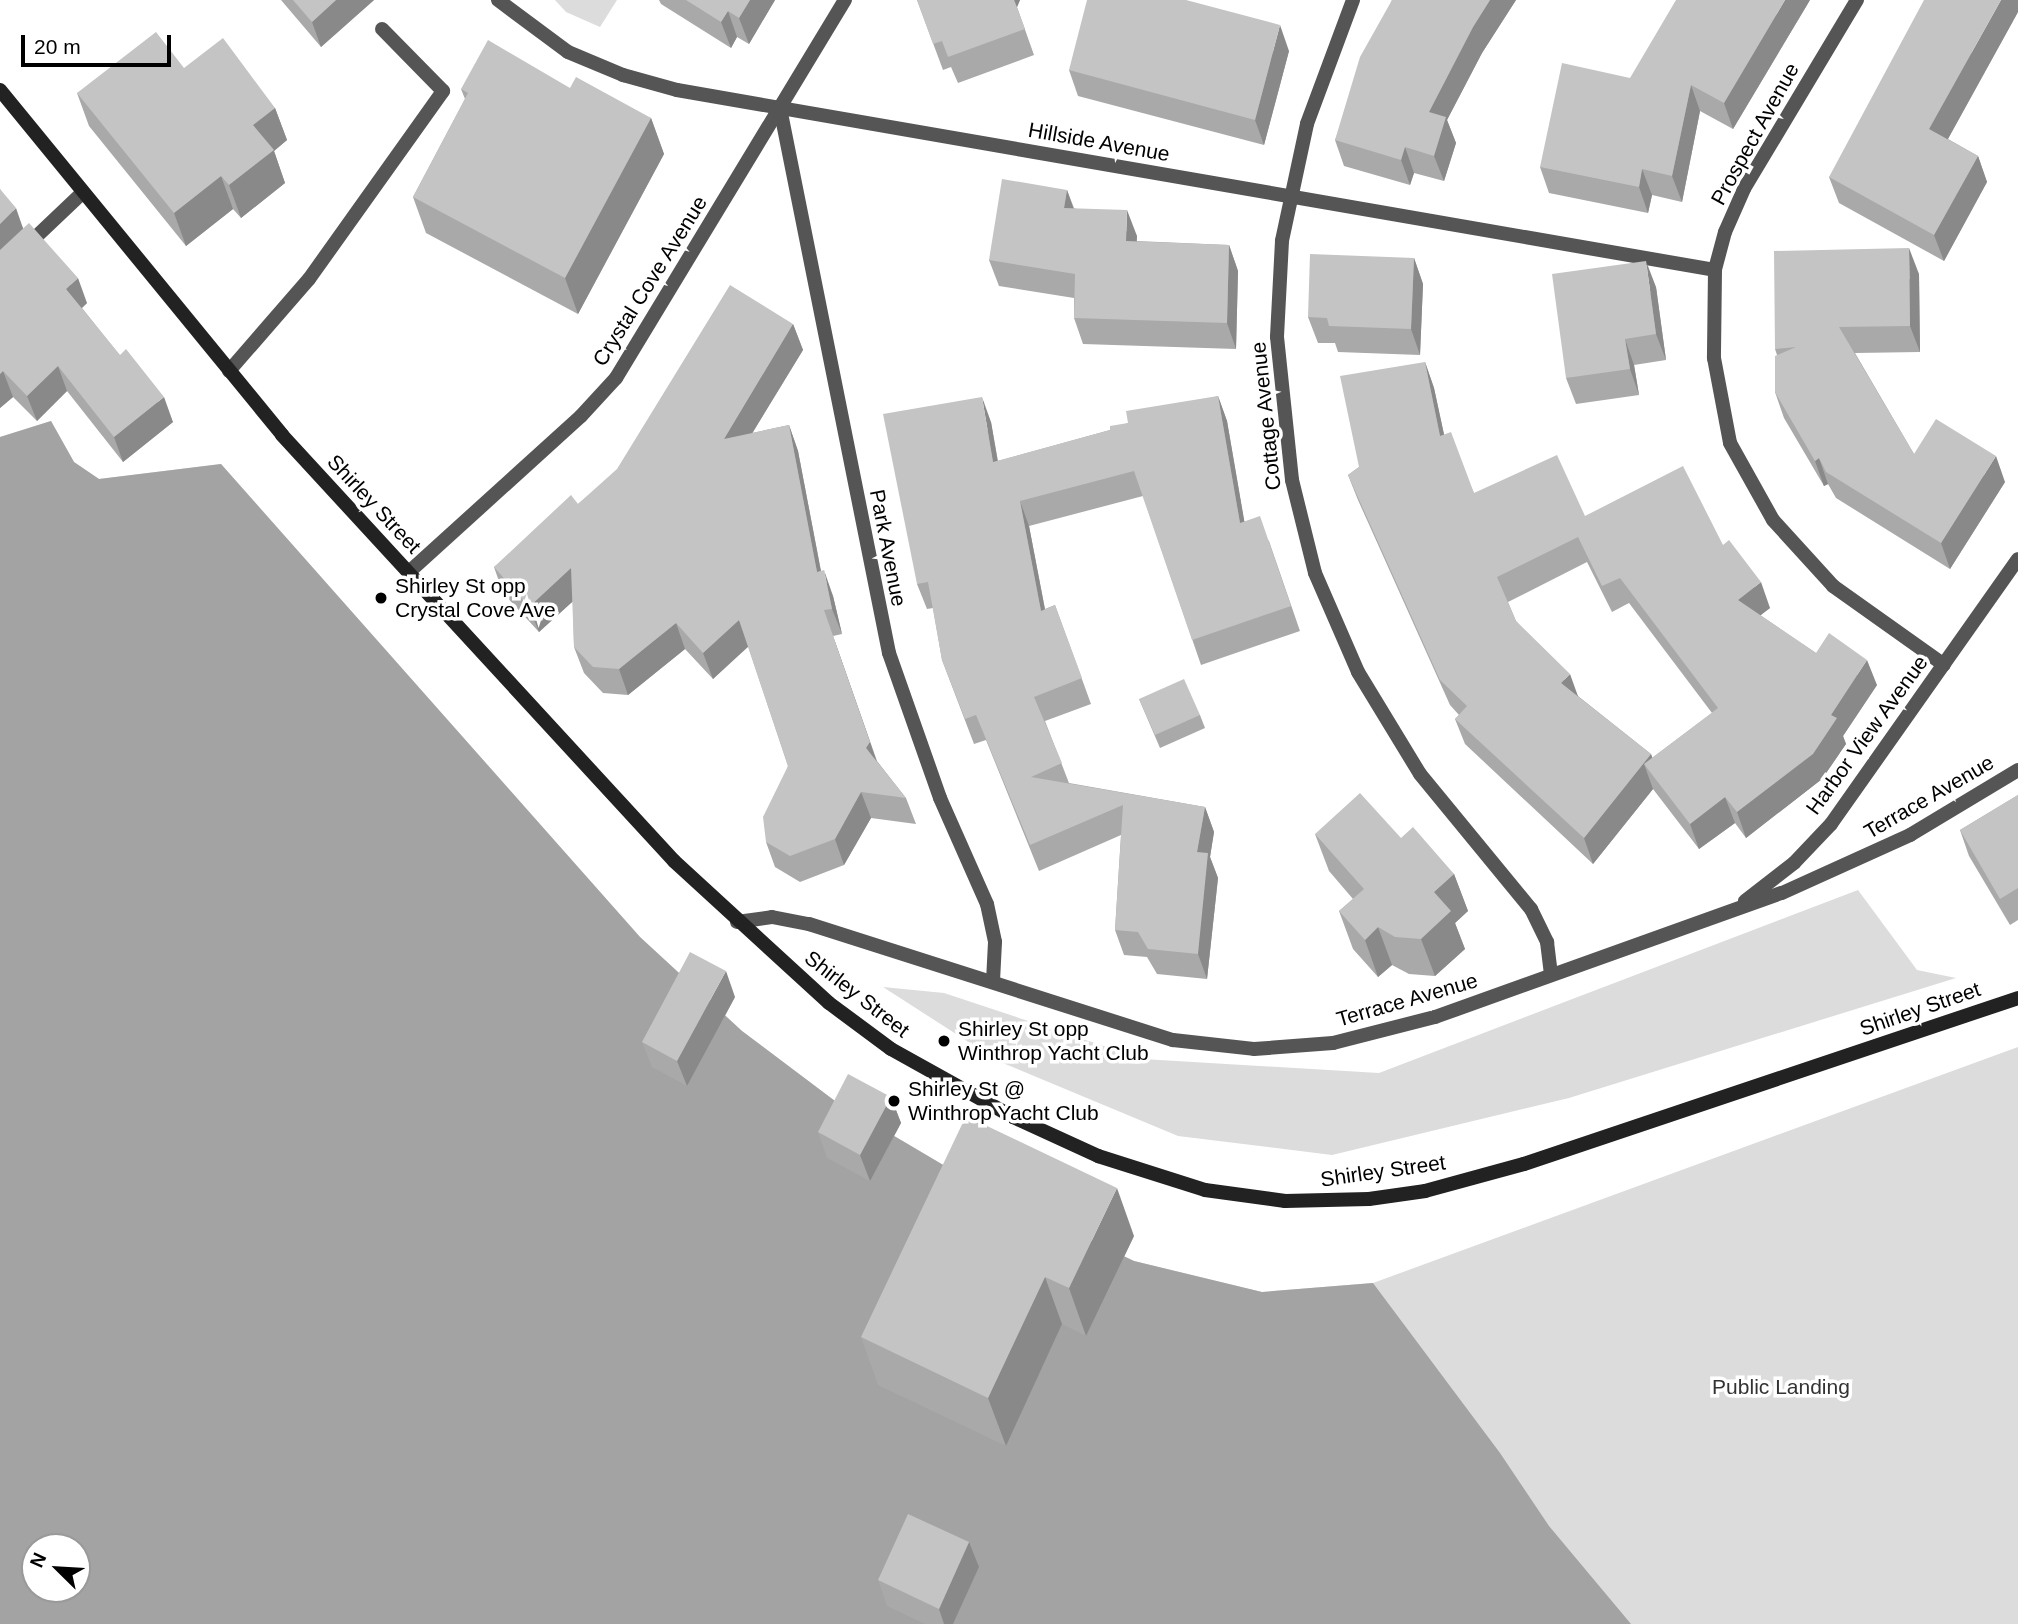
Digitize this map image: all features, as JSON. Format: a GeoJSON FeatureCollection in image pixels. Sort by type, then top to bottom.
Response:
{"type":"FeatureCollection","features":[{"type":"Feature","properties":{"kind":"main road","name":"Shirley Street"},"geometry":{"type":"LineString","coordinates":[[0,90],[81,194],[229,372],[674,861],[737,922],[870,1034],[1013,1117],[1151,1174],[1205,1190],[1285,1201],[1369,1199],[1471,1179],[2018,998]]}},
{"type":"Feature","properties":{"kind":"street","name":"Hillside Avenue"},"geometry":{"type":"LineString","coordinates":[[498,0],[545,38],[623,75],[686,92],[1715,270]]}},
{"type":"Feature","properties":{"kind":"street","name":"Crystal Cove Avenue"},"geometry":{"type":"LineString","coordinates":[[409,572],[605,391],[636,349],[845,0]]}},
{"type":"Feature","properties":{"kind":"street","name":"Cottage Avenue"},"geometry":{"type":"LineString","coordinates":[[1353,0],[1317,90],[1289,196],[1278,294],[1282,409],[1292,480],[1315,573],[1342,640],[1398,742],[1441,803],[1520,893],[1541,925],[1551,958],[1551,975]]}},
{"type":"Feature","properties":{"kind":"street","name":"Prospect Avenue"},"geometry":{"type":"LineString","coordinates":[[1857,0],[1744,189],[1715,270],[1714,358],[1723,419],[1740,468],[1773,520],[1812,567],[1944,665]]}},
{"type":"Feature","properties":{"kind":"street"},"geometry":{"type":"LineString","coordinates":[[229,372],[309,279],[443,91],[382,29]]}},
{"type":"Feature","properties":{"kind":"street","name":"Park Avenue"},"geometry":{"type":"LineString","coordinates":[[780,108],[887,644],[925,758],[987,904],[995,942],[993,982]]}},
{"type":"Feature","properties":{"kind":"street"},"geometry":{"type":"LineString","coordinates":[[0,271],[81,194]]}},
{"type":"Feature","properties":{"kind":"street","name":"Harbor View Avenue"},"geometry":{"type":"LineString","coordinates":[[1726,913],[1775,879],[1831,824],[2018,559]]}},
{"type":"Feature","properties":{"kind":"street","name":"Terrace Avenue"},"geometry":{"type":"LineString","coordinates":[[737,922],[772,917],[800,921],[1148,1034],[1254,1049],[1358,1039],[1435,1017],[1726,913],[1875,853],[2018,770]]}},
{"type":"Feature","properties":{"kind":"green space"},"geometry":{"type":"Polygon","coordinates":[[[555,0],[617,0],[600,27],[566,12],[555,0]]]}},
{"type":"Feature","properties":{"kind":"green space","name":"Public Landing"},"geometry":{"type":"Polygon","coordinates":[[[51,421],[74,462],[99,479],[221,464],[640,937],[742,1031],[835,1101],[989,1192],[1134,1261],[1262,1292],[1373,1283],[2018,1047],[2018,1624],[1212,1624],[0,437],[51,421]]]}},
{"type":"Feature","properties":{"kind":"green space"},"geometry":{"type":"Polygon","coordinates":[[[1858,890],[1917,970],[1956,978],[1569,1098],[1332,1155],[1178,1136],[998,1061],[883,987],[944,993],[1143,1059],[1379,1073],[1858,890]]]}},
{"type":"Feature","properties":{"kind":"shaded area"},"geometry":{"type":"Polygon","coordinates":[[[51,421],[74,462],[99,479],[221,464],[640,937],[742,1031],[835,1101],[989,1192],[1134,1261],[1262,1292],[1373,1283],[1500,1453],[1549,1526],[1631,1624],[0,1624],[0,437],[51,421]]]}},
{"type":"Feature","properties":{"kind":"building"},"geometry":{"type":"Polygon","coordinates":[[[293,0],[336,0],[312,22],[293,0]]]}},
{"type":"Feature","properties":{"kind":"building"},"geometry":{"type":"Polygon","coordinates":[[[686,0],[750,0],[739,18],[728,11],[721,22],[686,0]]]}},
{"type":"Feature","properties":{"kind":"building"},"geometry":{"type":"Polygon","coordinates":[[[917,0],[1014,0],[1025,29],[948,57],[942,41],[933,44],[917,0]]]}},
{"type":"Feature","properties":{"kind":"building"},"geometry":{"type":"Polygon","coordinates":[[[1087,0],[1186,0],[1280,25],[1255,120],[1069,70],[1087,0]]]}},
{"type":"Feature","properties":{"kind":"building"},"geometry":{"type":"Polygon","coordinates":[[[1392,0],[1490,0],[1429,112],[1446,117],[1434,156],[1405,147],[1401,160],[1335,140],[1360,57],[1392,0]]]}},
{"type":"Feature","properties":{"kind":"building"},"geometry":{"type":"Polygon","coordinates":[[[1676,0],[1785,0],[1724,103],[1691,85],[1672,176],[1642,169],[1639,187],[1540,167],[1562,63],[1630,78],[1676,0]]]}},
{"type":"Feature","properties":{"kind":"building"},"geometry":{"type":"Polygon","coordinates":[[[1924,0],[2001,0],[1929,129],[1978,156],[1934,235],[1829,177],[1924,0]]]}},
{"type":"Feature","properties":{"kind":"building"},"geometry":{"type":"Polygon","coordinates":[[[156,32],[184,68],[223,38],[275,108],[253,125],[274,150],[229,185],[221,176],[174,213],[77,93],[156,32]]]}},
{"type":"Feature","properties":{"kind":"building"},"geometry":{"type":"Polygon","coordinates":[[[488,40],[570,88],[576,77],[651,118],[565,278],[413,197],[468,93],[461,89],[488,40]]]}},
{"type":"Feature","properties":{"kind":"building"},"geometry":{"type":"Polygon","coordinates":[[[1002,179],[1067,190],[1064,208],[1127,210],[1126,241],[1229,245],[1227,323],[1074,318],[1075,274],[989,260],[1002,179]]]}},
{"type":"Feature","properties":{"kind":"building"},"geometry":{"type":"Polygon","coordinates":[[[0,189],[16,208],[0,224],[0,189]]]}},
{"type":"Feature","properties":{"kind":"building"},"geometry":{"type":"Polygon","coordinates":[[[29,223],[78,278],[66,289],[120,355],[126,349],[164,397],[114,437],[58,366],[27,396],[3,371],[0,374],[0,250],[29,223]]]}},
{"type":"Feature","properties":{"kind":"building"},"geometry":{"type":"Polygon","coordinates":[[[1909,248],[1910,326],[1839,327],[1914,454],[1936,419],[1996,456],[1941,543],[1826,472],[1819,458],[1815,461],[1775,392],[1775,356],[1796,347],[1775,349],[1774,251],[1909,248]]]}},
{"type":"Feature","properties":{"kind":"building"},"geometry":{"type":"Polygon","coordinates":[[[1310,254],[1414,258],[1411,329],[1329,326],[1327,318],[1308,317],[1310,254]]]}},
{"type":"Feature","properties":{"kind":"building"},"geometry":{"type":"Polygon","coordinates":[[[1646,261],[1656,334],[1625,339],[1630,369],[1566,378],[1552,274],[1646,261]]]}},
{"type":"Feature","properties":{"kind":"building"},"geometry":{"type":"Polygon","coordinates":[[[730,285],[793,324],[724,439],[789,425],[817,572],[824,570],[832,609],[824,610],[870,742],[866,748],[906,798],[861,792],[835,839],[790,856],[766,842],[763,817],[788,766],[739,620],[703,653],[676,623],[619,669],[593,667],[574,647],[571,568],[529,607],[494,567],[571,495],[578,504],[617,469],[730,285]]]}},
{"type":"Feature","properties":{"kind":"building"},"geometry":{"type":"Polygon","coordinates":[[[1425,362],[1440,436],[1451,432],[1474,493],[1557,455],[1585,516],[1683,466],[1723,545],[1729,540],[1761,582],[1738,600],[1816,653],[1829,633],[1867,660],[1831,715],[1837,718],[1813,754],[1737,812],[1725,797],[1690,824],[1644,764],[1718,708],[1620,578],[1602,586],[1578,537],[1497,577],[1516,621],[1570,674],[1561,683],[1651,754],[1584,838],[1455,719],[1467,706],[1440,680],[1348,475],[1359,467],[1340,376],[1425,362]]]}},
{"type":"Feature","properties":{"kind":"building"},"geometry":{"type":"Polygon","coordinates":[[[1218,396],[1240,523],[1260,516],[1291,606],[1192,640],[1134,471],[1020,501],[1041,611],[1055,605],[1082,678],[1034,697],[1062,763],[1031,777],[1205,807],[1197,852],[1208,853],[1198,954],[1148,949],[1138,932],[1115,930],[1123,805],[1030,845],[976,715],[965,719],[942,660],[928,582],[917,584],[883,414],[982,397],[993,462],[1110,430],[1110,426],[1128,423],[1126,411],[1218,396]]]}},
{"type":"Feature","properties":{"kind":"building"},"geometry":{"type":"Polygon","coordinates":[[[1184,679],[1200,715],[1155,735],[1139,699],[1184,679]]]}},
{"type":"Feature","properties":{"kind":"building"},"geometry":{"type":"Polygon","coordinates":[[[1360,793],[1401,838],[1413,827],[1454,874],[1434,892],[1451,911],[1421,939],[1395,937],[1378,927],[1365,940],[1339,911],[1364,889],[1315,834],[1360,793]]]}},
{"type":"Feature","properties":{"kind":"building"},"geometry":{"type":"Polygon","coordinates":[[[2018,795],[2018,888],[2000,899],[1960,830],[2018,795]]]}},
{"type":"Feature","properties":{"kind":"building"},"geometry":{"type":"Polygon","coordinates":[[[690,952],[726,971],[677,1061],[642,1042],[690,952]]]}},
{"type":"Feature","properties":{"kind":"building"},"geometry":{"type":"Polygon","coordinates":[[[848,1074],[891,1097],[860,1155],[818,1132],[848,1074]]]}},
{"type":"Feature","properties":{"kind":"building"},"geometry":{"type":"Polygon","coordinates":[[[966,1116],[1117,1188],[1069,1288],[1045,1277],[988,1398],[861,1337],[966,1116]]]}},
{"type":"Feature","properties":{"kind":"building"},"geometry":{"type":"Polygon","coordinates":[[[908,1514],[969,1542],[939,1609],[878,1580],[908,1514]]]}},
{"type":"Feature","properties":{"kind":"place","name":"Shirley St opp Crystal Cove Ave"},"geometry":{"type":"Point","coordinates":[381,598]}},
{"type":"Feature","properties":{"kind":"place","name":"Shirley St opp Winthrop Yacht Club"},"geometry":{"type":"Point","coordinates":[944,1041]}},
{"type":"Feature","properties":{"kind":"place","name":"Shirley St @ Winthrop Yacht Club"},"geometry":{"type":"Point","coordinates":[894,1101]}}]}
